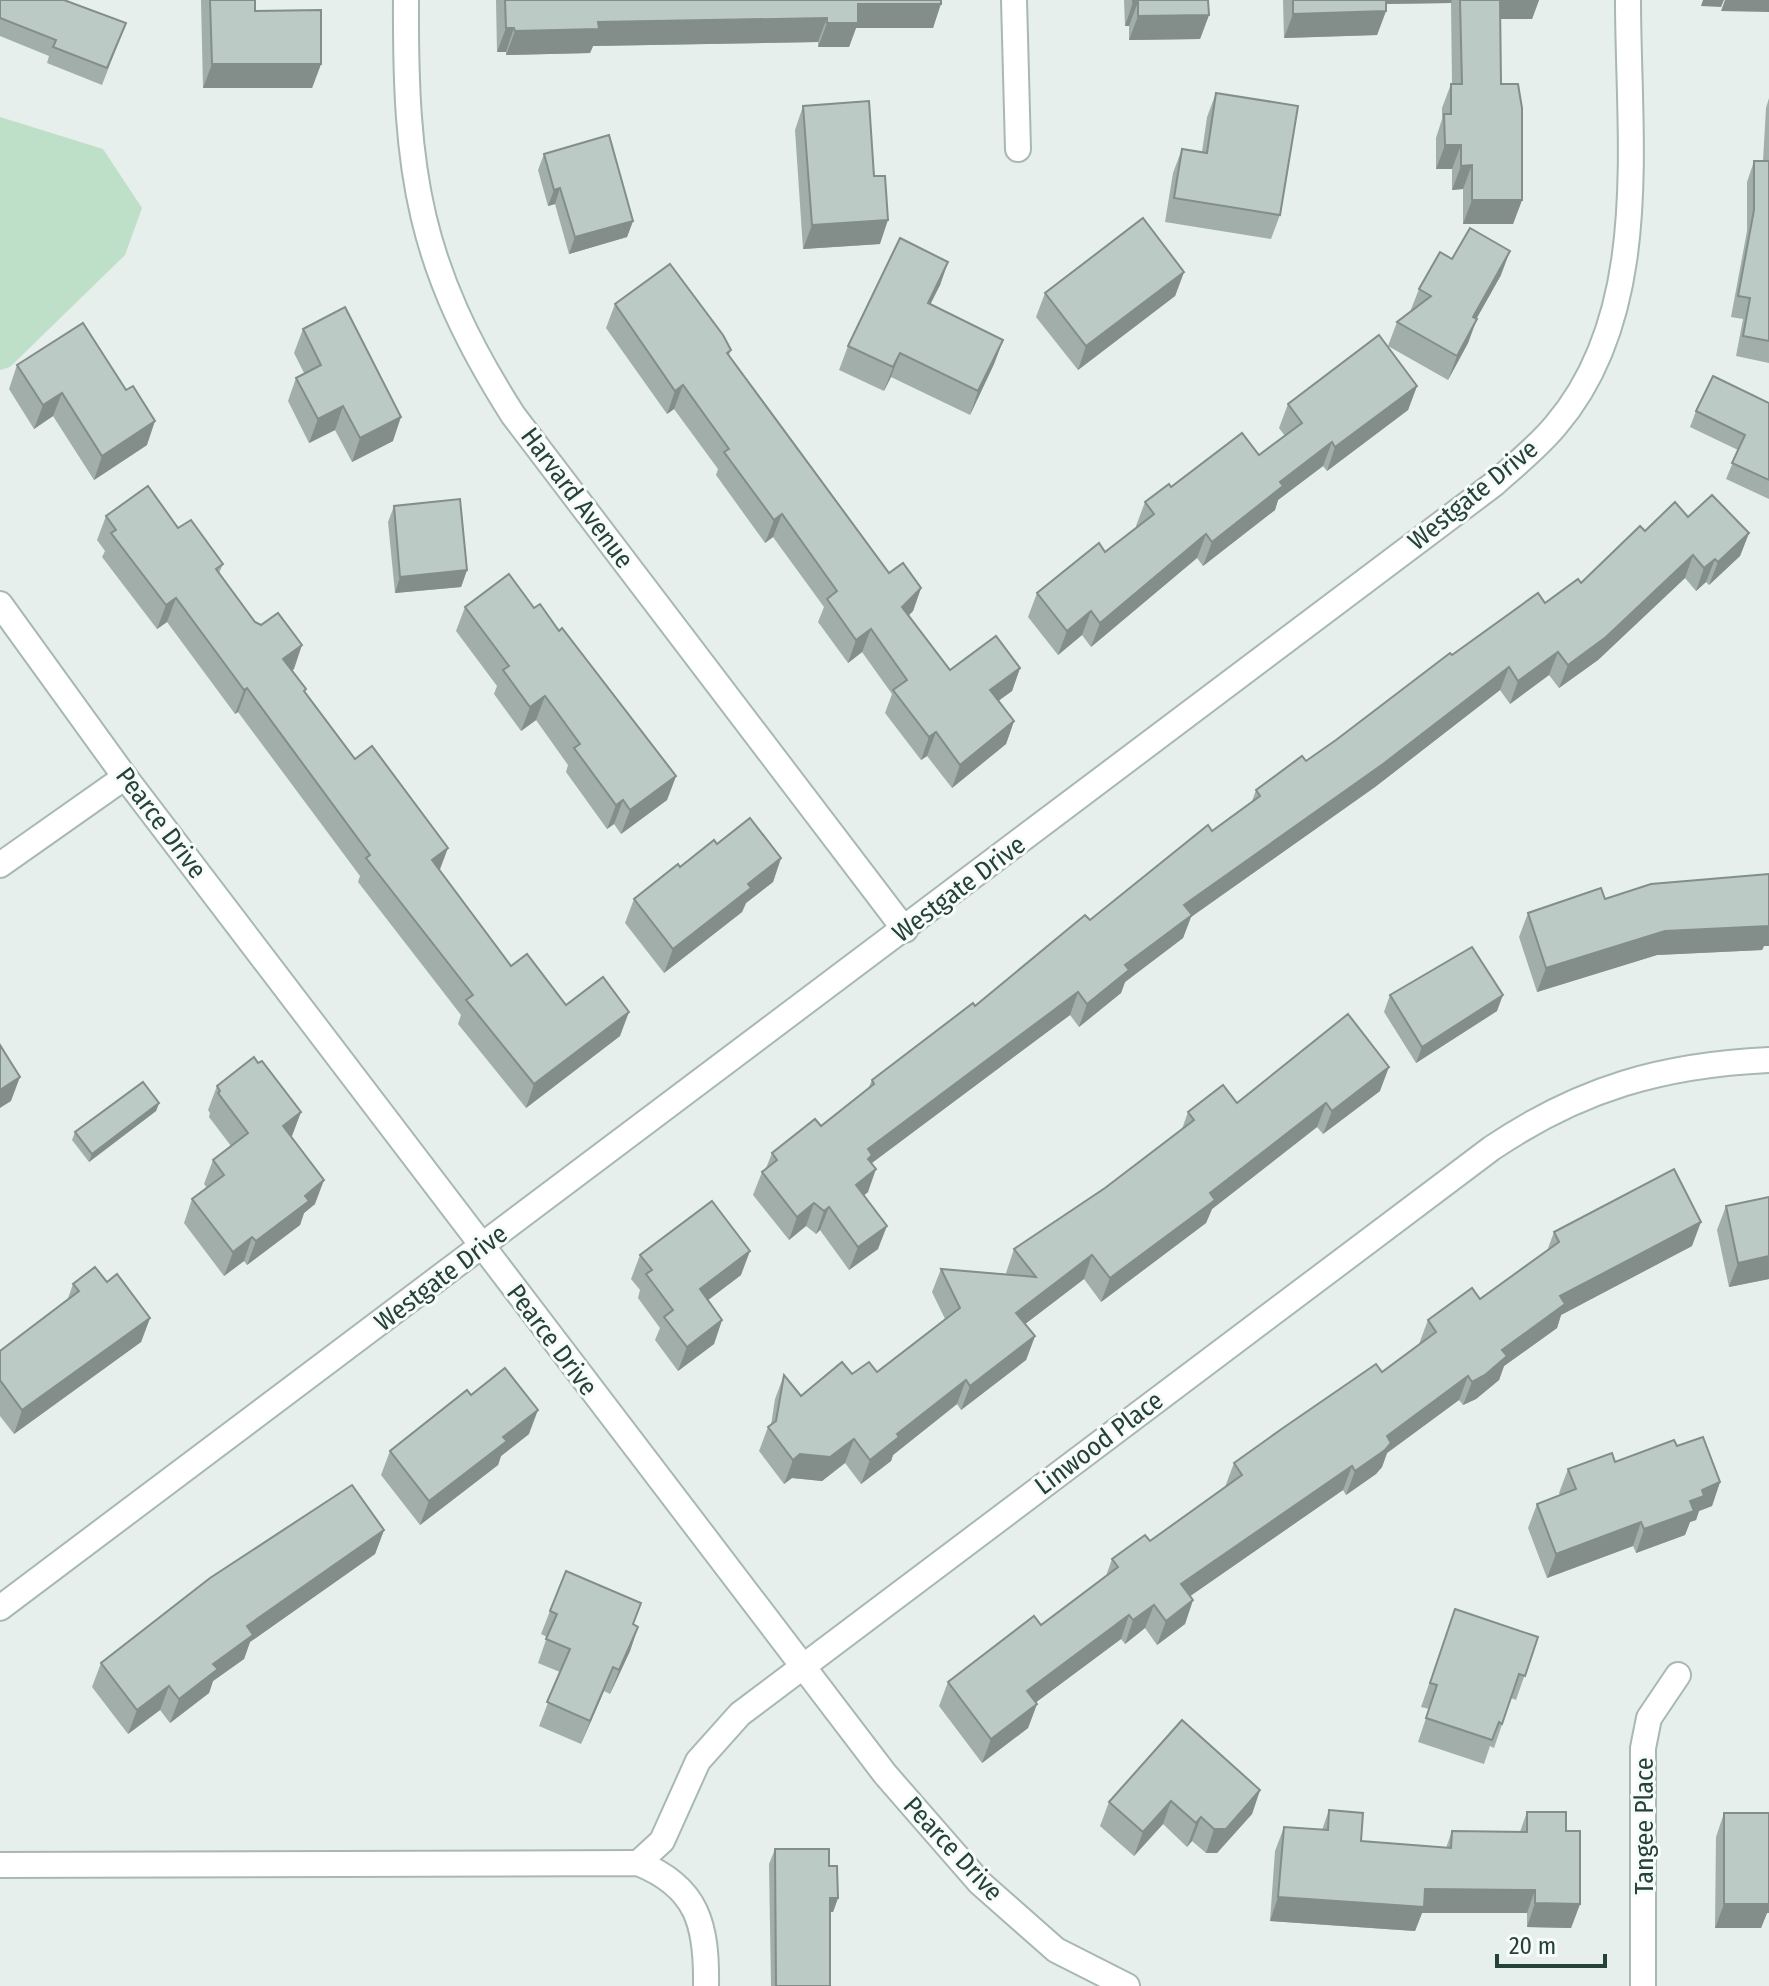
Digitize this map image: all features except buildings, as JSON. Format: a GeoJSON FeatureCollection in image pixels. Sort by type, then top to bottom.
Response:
{"type":"FeatureCollection","features":[{"type":"Feature","properties":{"kind":"street","name":"Harvard Avenue"},"geometry":{"type":"LineString","coordinates":[[406,0],[406,99],[419,207],[451,306],[480,364],[513,415],[905,930]]}},
{"type":"Feature","properties":{"kind":"street"},"geometry":{"type":"LineString","coordinates":[[1014,0],[1018,149]]}},
{"type":"Feature","properties":{"kind":"street","name":"Westgate Drive"},"geometry":{"type":"LineString","coordinates":[[0,1608],[1494,484],[1556,425],[1594,367],[1610,325],[1627,254],[1628,0]]}},
{"type":"Feature","properties":{"kind":"street","name":"Pearce Drive"},"geometry":{"type":"LineString","coordinates":[[0,604],[125,777],[801,1668],[885,1774],[980,1883],[1056,1950],[1127,1986]]}},
{"type":"Feature","properties":{"kind":"street"},"geometry":{"type":"LineString","coordinates":[[0,865],[125,777]]}},
{"type":"Feature","properties":{"kind":"street","name":"Linwood Place"},"geometry":{"type":"LineString","coordinates":[[638,1863],[662,1841],[698,1761],[719,1734],[801,1668],[1525,1125],[1623,1082],[1671,1069],[1769,1060]]}},
{"type":"Feature","properties":{"kind":"street","name":"Tangee Place"},"geometry":{"type":"LineString","coordinates":[[1643,1986],[1643,1748],[1649,1718],[1678,1675]]}},
{"type":"Feature","properties":{"kind":"street"},"geometry":{"type":"LineString","coordinates":[[0,1865],[638,1863],[665,1874],[684,1890],[695,1909],[705,1948],[706,1986]]}},
{"type":"Feature","properties":{"kind":"green space"},"geometry":{"type":"Polygon","coordinates":[[[0,117],[103,149],[142,208],[125,255],[10,367],[0,370],[0,117]]]}}]}
